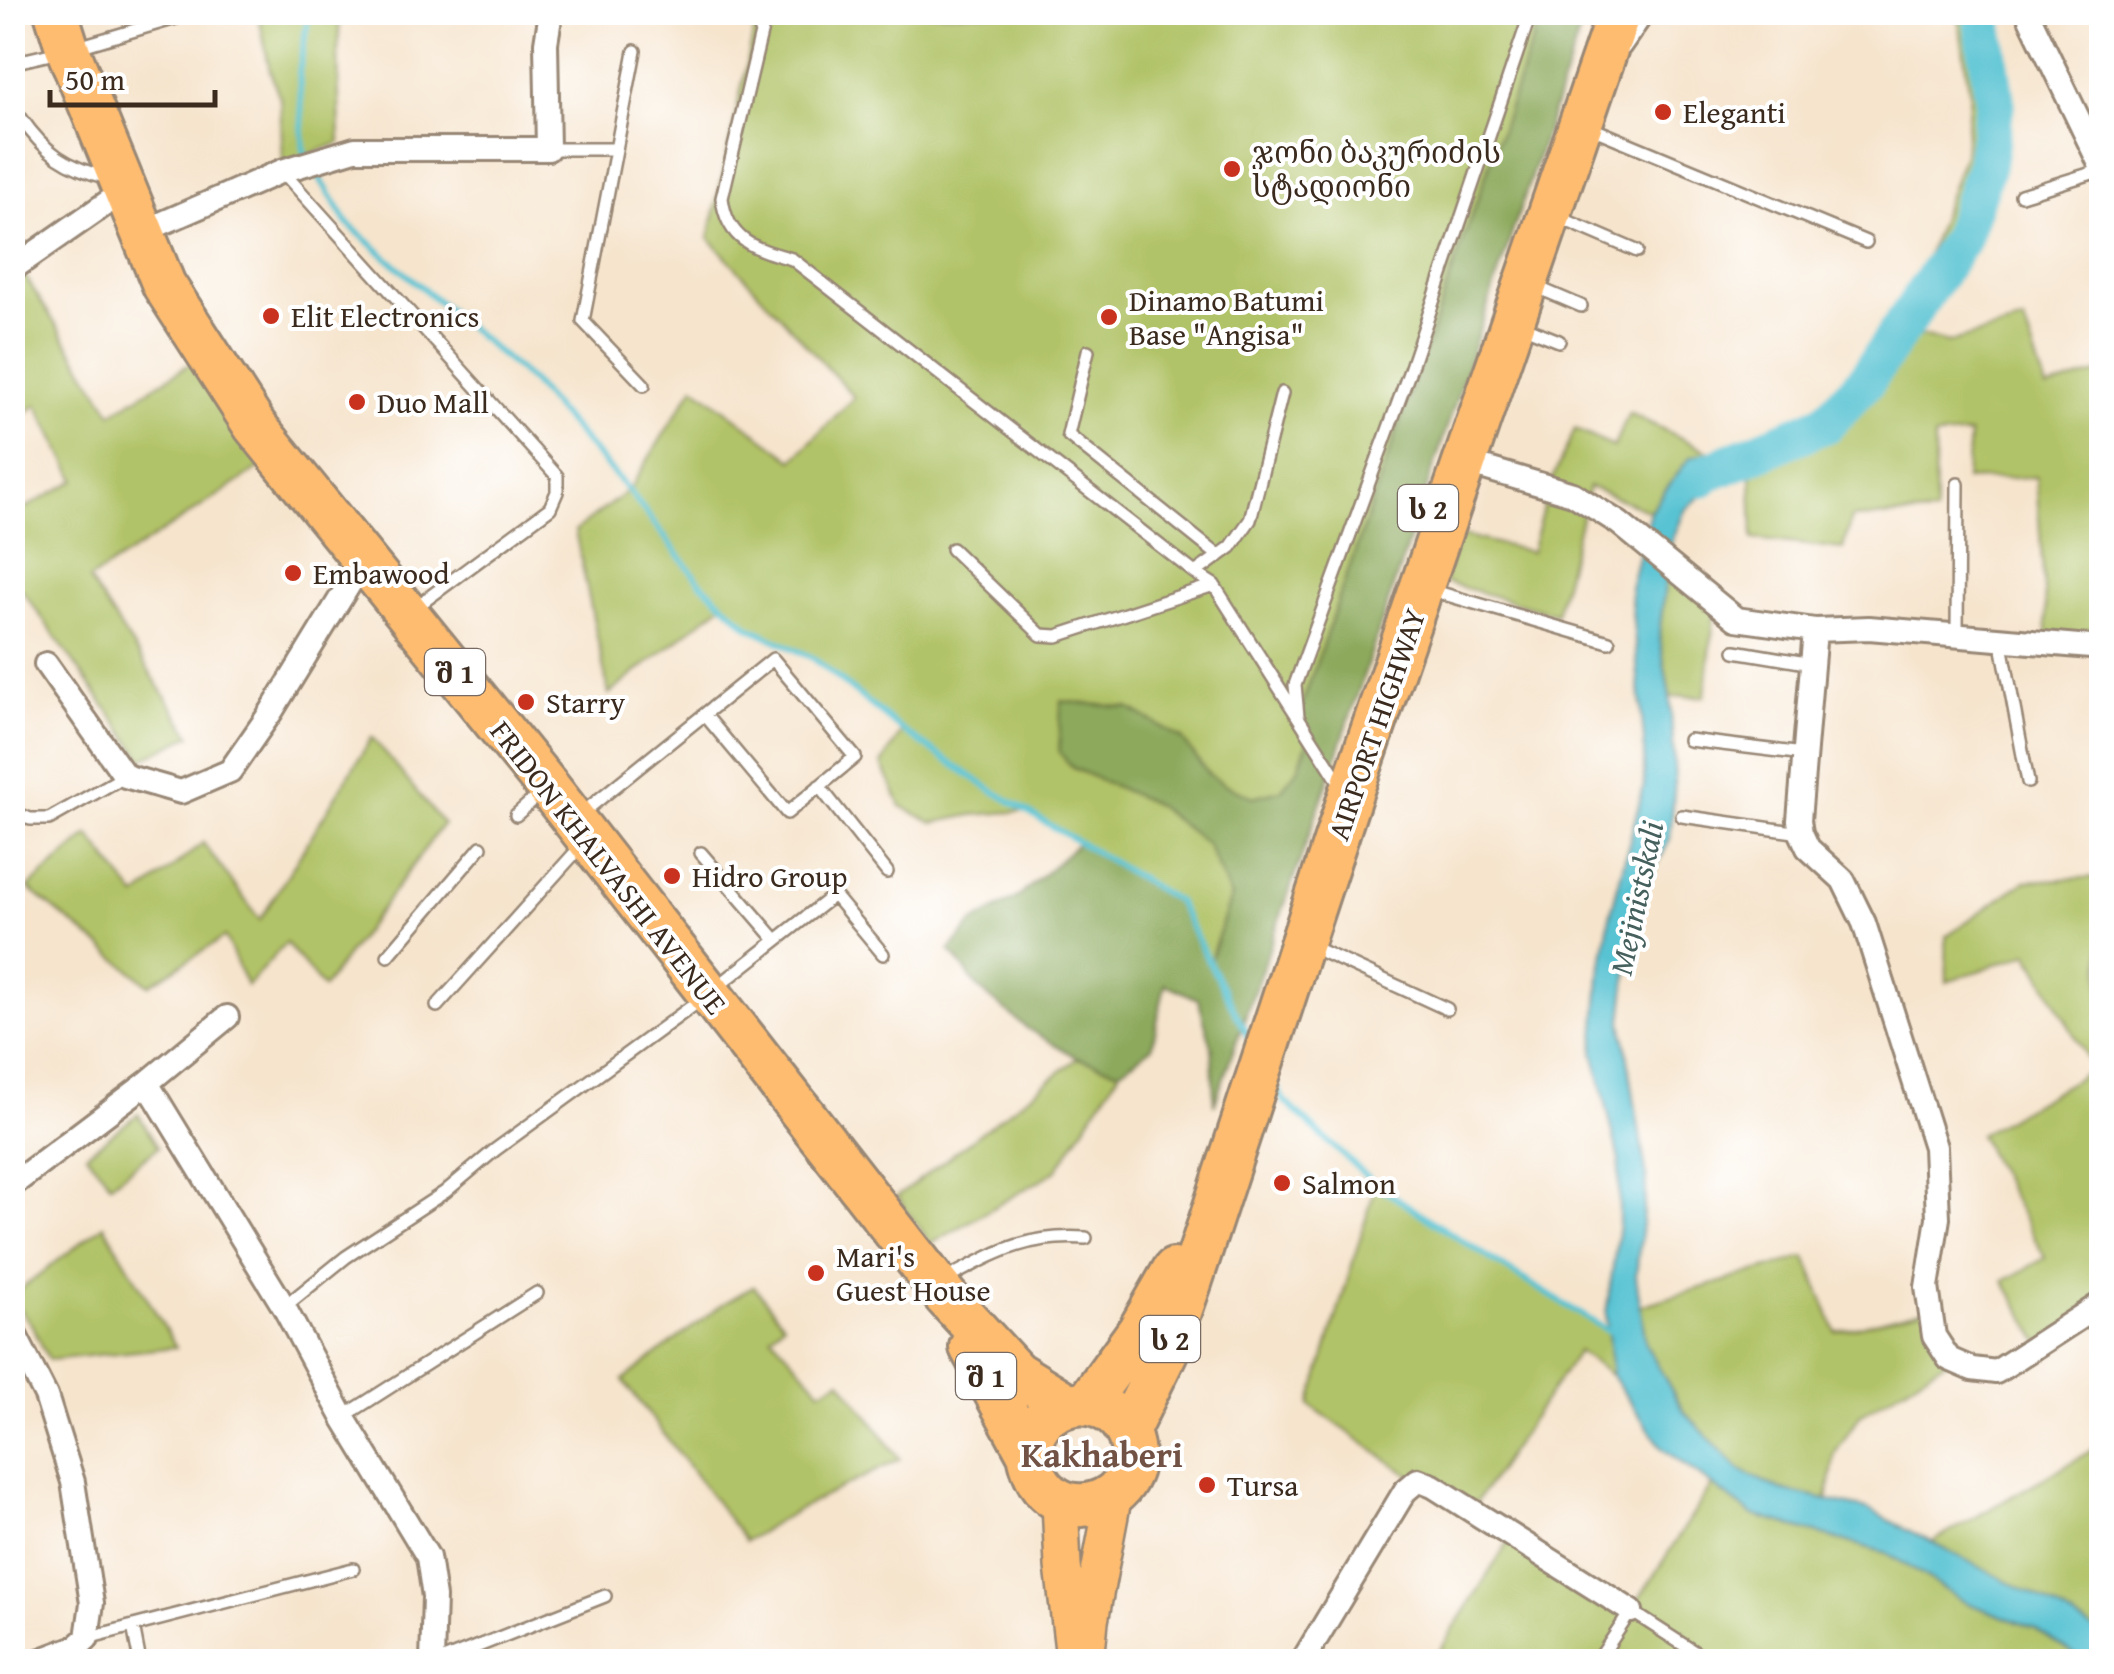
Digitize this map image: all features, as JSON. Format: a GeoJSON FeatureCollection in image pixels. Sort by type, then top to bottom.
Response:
{"type":"FeatureCollection","features":[{"type":"Feature","properties":{"kind":"highway","name":"AIRPORT HIGHWAY"},"geometry":{"type":"LineString","coordinates":[[1128,1432],[1166,1352],[1338,780],[1600,12]]}},
{"type":"Feature","properties":{"kind":"highway","name":"AIRPORT HIGHWAY"},"geometry":{"type":"LineString","coordinates":[[1270,1009],[1301,942],[1619,12]]}},
{"type":"Feature","properties":{"kind":"highway","name":"FRIDON KHALVASHI AVENUE"},"geometry":{"type":"LineString","coordinates":[[62,31],[164,285],[255,426],[408,614],[532,801],[581,829],[940,1291]]}},
{"type":"Feature","properties":{"kind":"highway","name":"AIRPORT HIGHWAY"},"geometry":{"type":"LineString","coordinates":[[1078,1404],[1139,1331],[1174,1270],[1246,1086]]}},
{"type":"Feature","properties":{"kind":"highway","name":"შ 1"},"geometry":{"type":"LineString","coordinates":[[940,1291],[1016,1373],[1078,1404]]}},
{"type":"Feature","properties":{"kind":"highway","name":"შ 1"},"geometry":{"type":"LineString","coordinates":[[940,1291],[1029,1454]]}},
{"type":"Feature","properties":{"kind":"highway"},"geometry":{"type":"LineString","coordinates":[[1078,1404],[1104,1408],[1128,1432],[1131,1466],[1125,1481],[1114,1494],[1097,1503],[1079,1506],[1060,1502],[1044,1490],[1033,1474],[1029,1454],[1034,1432],[1048,1415],[1078,1404]]}},
{"type":"Feature","properties":{"kind":"main road"},"geometry":{"type":"LineString","coordinates":[[1086,1662],[1114,1494]]}},
{"type":"Feature","properties":{"kind":"main road"},"geometry":{"type":"LineString","coordinates":[[1060,1502],[1074,1662]]}},
{"type":"Feature","properties":{"kind":"street"},"geometry":{"type":"LineString","coordinates":[[142,232],[282,171],[354,149],[548,149],[546,43],[551,12]]}},
{"type":"Feature","properties":{"kind":"street"},"geometry":{"type":"LineString","coordinates":[[1598,70],[1644,12]]}},
{"type":"Feature","properties":{"kind":"street"},"geometry":{"type":"LineString","coordinates":[[2027,12],[2102,169]]}},
{"type":"Feature","properties":{"kind":"street"},"geometry":{"type":"LineString","coordinates":[[12,269],[122,186]]}},
{"type":"Feature","properties":{"kind":"street"},"geometry":{"type":"LineString","coordinates":[[1464,462],[1573,494],[1618,523],[1736,619],[1815,630],[1869,628],[2102,648]]}},
{"type":"Feature","properties":{"kind":"street"},"geometry":{"type":"LineString","coordinates":[[46,664],[125,776],[181,792],[230,771],[364,560]]}},
{"type":"Feature","properties":{"kind":"street"},"geometry":{"type":"LineString","coordinates":[[1815,630],[1800,834],[1808,848],[1843,880],[1864,923],[1935,1147],[1938,1218],[1928,1287],[1934,1336],[1950,1359],[1972,1369],[1996,1372],[2102,1304]]}},
{"type":"Feature","properties":{"kind":"street"},"geometry":{"type":"LineString","coordinates":[[12,1185],[227,1017]]}},
{"type":"Feature","properties":{"kind":"street"},"geometry":{"type":"LineString","coordinates":[[147,1083],[284,1307],[344,1417],[428,1556],[434,1598],[435,1662]]}},
{"type":"Feature","properties":{"kind":"street"},"geometry":{"type":"LineString","coordinates":[[12,1329],[46,1396],[72,1482],[92,1603],[88,1638],[78,1646],[36,1662]]}},
{"type":"Feature","properties":{"kind":"street"},"geometry":{"type":"LineString","coordinates":[[1302,1662],[1405,1491],[1418,1480],[1630,1611]]}},
{"type":"Feature","properties":{"kind":"lane"},"geometry":{"type":"LineString","coordinates":[[12,63],[62,31],[196,12]]}},
{"type":"Feature","properties":{"kind":"lane"},"geometry":{"type":"LineString","coordinates":[[766,12],[722,198],[724,216],[738,237],[760,250],[792,258],[1214,585],[1338,780]]}},
{"type":"Feature","properties":{"kind":"lane"},"geometry":{"type":"LineString","coordinates":[[1298,716],[1295,685],[1409,372],[1532,12]]}},
{"type":"Feature","properties":{"kind":"lane"},"geometry":{"type":"LineString","coordinates":[[635,52],[582,321],[644,384]]}},
{"type":"Feature","properties":{"kind":"lane"},"geometry":{"type":"LineString","coordinates":[[21,118],[54,156],[78,170],[122,186]]}},
{"type":"Feature","properties":{"kind":"lane"},"geometry":{"type":"LineString","coordinates":[[1582,124],[1866,242]]}},
{"type":"Feature","properties":{"kind":"lane"},"geometry":{"type":"LineString","coordinates":[[548,149],[616,149]]}},
{"type":"Feature","properties":{"kind":"lane"},"geometry":{"type":"LineString","coordinates":[[2020,195],[2102,169]]}},
{"type":"Feature","properties":{"kind":"lane"},"geometry":{"type":"LineString","coordinates":[[282,171],[557,476],[558,492],[550,508],[408,614]]}},
{"type":"Feature","properties":{"kind":"lane"},"geometry":{"type":"LineString","coordinates":[[1549,214],[1636,251]]}},
{"type":"Feature","properties":{"kind":"lane"},"geometry":{"type":"LineString","coordinates":[[1524,282],[1581,306]]}},
{"type":"Feature","properties":{"kind":"lane"},"geometry":{"type":"LineString","coordinates":[[1511,322],[1559,341]]}},
{"type":"Feature","properties":{"kind":"lane"},"geometry":{"type":"LineString","coordinates":[[1088,351],[1068,435],[1219,556]]}},
{"type":"Feature","properties":{"kind":"lane"},"geometry":{"type":"LineString","coordinates":[[1195,573],[1231,547],[1250,520],[1282,394]]}},
{"type":"Feature","properties":{"kind":"lane"},"geometry":{"type":"LineString","coordinates":[[1957,635],[1958,484]]}},
{"type":"Feature","properties":{"kind":"lane"},"geometry":{"type":"LineString","coordinates":[[952,549],[1041,635],[1056,636],[1214,585]]}},
{"type":"Feature","properties":{"kind":"lane"},"geometry":{"type":"LineString","coordinates":[[1423,588],[1609,642]]}},
{"type":"Feature","properties":{"kind":"lane"},"geometry":{"type":"LineString","coordinates":[[2002,639],[2028,782]]}},
{"type":"Feature","properties":{"kind":"lane"},"geometry":{"type":"LineString","coordinates":[[1735,651],[1812,664]]}},
{"type":"Feature","properties":{"kind":"lane"},"geometry":{"type":"LineString","coordinates":[[437,1006],[581,829],[705,715],[773,659],[855,757],[787,813],[705,715]]}},
{"type":"Feature","properties":{"kind":"lane"},"geometry":{"type":"LineString","coordinates":[[1690,740],[1804,754]]}},
{"type":"Feature","properties":{"kind":"lane"},"geometry":{"type":"LineString","coordinates":[[12,811],[30,819],[49,818],[125,776]]}},
{"type":"Feature","properties":{"kind":"lane"},"geometry":{"type":"LineString","coordinates":[[819,786],[886,872]]}},
{"type":"Feature","properties":{"kind":"lane"},"geometry":{"type":"LineString","coordinates":[[1682,816],[1800,834]]}},
{"type":"Feature","properties":{"kind":"lane"},"geometry":{"type":"LineString","coordinates":[[388,956],[482,847]]}},
{"type":"Feature","properties":{"kind":"lane"},"geometry":{"type":"LineString","coordinates":[[701,853],[776,940]]}},
{"type":"Feature","properties":{"kind":"lane"},"geometry":{"type":"LineString","coordinates":[[284,1307],[346,1257],[445,1192],[494,1150],[709,994],[834,895],[883,954]]}},
{"type":"Feature","properties":{"kind":"lane"},"geometry":{"type":"LineString","coordinates":[[1301,942],[1447,1008]]}},
{"type":"Feature","properties":{"kind":"lane"},"geometry":{"type":"LineString","coordinates":[[940,1291],[1010,1245],[1058,1236],[1086,1238]]}},
{"type":"Feature","properties":{"kind":"lane"},"geometry":{"type":"LineString","coordinates":[[344,1417],[537,1293]]}},
{"type":"Feature","properties":{"kind":"lane"},"geometry":{"type":"LineString","coordinates":[[88,1638],[352,1569]]}},
{"type":"Feature","properties":{"kind":"lane"},"geometry":{"type":"LineString","coordinates":[[435,1662],[605,1596]]}},
{"type":"Feature","properties":{"kind":"lane"},"geometry":{"type":"LineString","coordinates":[[1597,1662],[1630,1611],[1710,1662]]}},
{"type":"Feature","properties":{"kind":"lane"},"geometry":{"type":"LineString","coordinates":[[133,1626],[140,1662]]}},
{"type":"Feature","properties":{"kind":"green space"},"geometry":{"type":"Polygon","coordinates":[[[265,13],[340,13],[340,143],[283,164],[280,98],[260,21],[265,13]]]}},
{"type":"Feature","properties":{"kind":"green space","name":"Dinamo Batumi Base \"Angisa\""},"geometry":{"type":"Polygon","coordinates":[[[758,13],[1542,13],[1298,716],[1310,735],[1298,769],[1281,790],[1253,797],[1208,774],[1182,739],[1128,708],[1061,702],[1073,768],[1153,803],[1207,844],[1231,897],[1209,965],[1177,901],[1027,811],[933,823],[901,806],[882,764],[902,731],[813,658],[749,627],[723,604],[609,694],[575,531],[629,490],[694,386],[793,460],[854,397],[709,238],[758,13]]]}},
{"type":"Feature","properties":{"kind":"green space"},"geometry":{"type":"Polygon","coordinates":[[[1542,13],[1586,13],[1332,770],[1214,1105],[1212,1047],[1198,999],[1165,984],[1152,1047],[1120,1071],[1078,1058],[1028,1029],[979,989],[950,950],[973,923],[1021,895],[1079,842],[1177,901],[1209,963],[1231,897],[1207,844],[1153,803],[1073,768],[1059,752],[1061,701],[1128,708],[1182,739],[1208,774],[1253,797],[1281,790],[1298,769],[1310,736],[1298,716],[1542,13]]]}},
{"type":"Feature","properties":{"kind":"green space"},"geometry":{"type":"Polygon","coordinates":[[[1958,13],[1982,13],[1995,102],[1986,164],[1960,240],[1900,330],[1964,155],[1970,94],[1958,13]]]}},
{"type":"Feature","properties":{"kind":"green space"},"geometry":{"type":"Polygon","coordinates":[[[23,273],[112,413],[201,357],[269,462],[89,580],[191,735],[143,759],[22,590],[13,597],[13,515],[76,480],[37,405],[13,421],[13,281],[23,273]]]}},
{"type":"Feature","properties":{"kind":"green space"},"geometry":{"type":"Polygon","coordinates":[[[2024,322],[2046,389],[2101,372],[2101,648],[2048,643],[2036,477],[1966,480],[1969,434],[1934,438],[1935,514],[1851,518],[1843,549],[1753,539],[1750,442],[1826,423],[1867,379],[1900,330],[1948,343],[2024,322]]]}},
{"type":"Feature","properties":{"kind":"green space"},"geometry":{"type":"Polygon","coordinates":[[[1629,413],[1710,452],[1690,457],[1650,511],[1589,487],[1556,614],[1444,582],[1458,534],[1531,552],[1549,487],[1575,429],[1613,447],[1629,413]]]}},
{"type":"Feature","properties":{"kind":"green space"},"geometry":{"type":"Polygon","coordinates":[[[1670,546],[1691,582],[1716,602],[1705,696],[1670,697],[1659,634],[1670,546]]]}},
{"type":"Feature","properties":{"kind":"green space"},"geometry":{"type":"Polygon","coordinates":[[[372,737],[443,824],[323,988],[286,943],[247,986],[225,937],[149,985],[28,888],[89,835],[137,897],[203,843],[260,920],[372,737]]]}},
{"type":"Feature","properties":{"kind":"green space"},"geometry":{"type":"Polygon","coordinates":[[[2101,877],[2101,1303],[2040,1343],[2004,1281],[2045,1258],[1979,1135],[2093,1069],[2029,953],[1947,982],[1946,936],[2025,881],[2101,877]]]}},
{"type":"Feature","properties":{"kind":"green space"},"geometry":{"type":"Polygon","coordinates":[[[1078,1058],[1120,1071],[1056,1171],[931,1244],[897,1197],[1078,1058]]]}},
{"type":"Feature","properties":{"kind":"green space"},"geometry":{"type":"Polygon","coordinates":[[[138,1114],[158,1147],[111,1184],[86,1154],[138,1114]]]}},
{"type":"Feature","properties":{"kind":"green space"},"geometry":{"type":"Polygon","coordinates":[[[1376,1185],[1608,1331],[1612,1376],[1578,1351],[1471,1510],[1406,1473],[1310,1405],[1376,1185]]]}},
{"type":"Feature","properties":{"kind":"green space"},"geometry":{"type":"Polygon","coordinates":[[[104,1225],[176,1347],[49,1360],[13,1295],[104,1225]]]}},
{"type":"Feature","properties":{"kind":"green space"},"geometry":{"type":"Polygon","coordinates":[[[1806,1257],[1836,1332],[1930,1308],[1949,1359],[1860,1415],[1835,1453],[1827,1500],[1781,1490],[1740,1470],[1684,1412],[1646,1345],[1640,1306],[1806,1257]]]}},
{"type":"Feature","properties":{"kind":"green space"},"geometry":{"type":"Polygon","coordinates":[[[754,1286],[783,1323],[771,1335],[821,1390],[841,1380],[900,1459],[799,1509],[745,1541],[623,1380],[723,1304],[754,1286]]]}},
{"type":"Feature","properties":{"kind":"green space"},"geometry":{"type":"Polygon","coordinates":[[[2101,1445],[2101,1634],[1931,1543],[2101,1445]]]}},
{"type":"Feature","properties":{"kind":"green space"},"geometry":{"type":"Polygon","coordinates":[[[1712,1485],[1753,1515],[1887,1553],[1965,1602],[2034,1628],[2083,1661],[1433,1662],[1512,1536],[1631,1611],[1712,1485]]]}},
{"type":"Feature","properties":{"kind":"water"},"geometry":{"type":"Polygon","coordinates":[[[1750,442],[1751,467],[1720,479],[1685,510],[1670,546],[1659,634],[1670,697],[1675,781],[1670,839],[1641,898],[1622,1021],[1647,1179],[1636,1276],[1646,1345],[1684,1412],[1740,1470],[1781,1490],[1867,1509],[2036,1596],[2101,1634],[2101,1661],[2083,1661],[2034,1628],[1965,1602],[1887,1553],[1753,1515],[1663,1449],[1612,1376],[1606,1314],[1619,1225],[1619,1160],[1594,1052],[1609,920],[1644,785],[1644,740],[1630,588],[1650,511],[1690,457],[1750,442]]]}},
{"type":"Feature","properties":{"kind":"waterway"},"geometry":{"type":"LineString","coordinates":[[309,12],[299,72],[304,152],[348,224],[531,381],[628,490],[700,582],[749,627],[813,658],[903,731],[993,791],[1177,901],[1251,1042]]}},
{"type":"Feature","properties":{"kind":"waterway","name":"Mejinistskali"},"geometry":{"type":"LineString","coordinates":[[1702,477],[1826,423],[1867,379],[1960,240],[1986,164],[1995,102],[1982,12]]}},
{"type":"Feature","properties":{"kind":"waterway"},"geometry":{"type":"LineString","coordinates":[[1274,1083],[1284,1101],[1376,1185],[1615,1335]]}},
{"type":"Feature","properties":{"kind":"place","name":"Eleganti"},"geometry":{"type":"Point","coordinates":[1663,112]}},
{"type":"Feature","properties":{"kind":"place","name":"ჯონი ბაკურიძის სტადიონი"},"geometry":{"type":"Point","coordinates":[1232,169]}},
{"type":"Feature","properties":{"kind":"place","name":"Elit Electronics"},"geometry":{"type":"Point","coordinates":[271,316]}},
{"type":"Feature","properties":{"kind":"place","name":"Dinamo Batumi Base \"Angisa\""},"geometry":{"type":"Point","coordinates":[1109,317]}},
{"type":"Feature","properties":{"kind":"place","name":"Duo Mall"},"geometry":{"type":"Point","coordinates":[357,402]}},
{"type":"Feature","properties":{"kind":"place","name":"Embawood"},"geometry":{"type":"Point","coordinates":[293,573]}},
{"type":"Feature","properties":{"kind":"place","name":"Starry"},"geometry":{"type":"Point","coordinates":[526,702]}},
{"type":"Feature","properties":{"kind":"place","name":"Hidro Group"},"geometry":{"type":"Point","coordinates":[672,876]}},
{"type":"Feature","properties":{"kind":"place","name":"Salmon"},"geometry":{"type":"Point","coordinates":[1282,1183]}},
{"type":"Feature","properties":{"kind":"place","name":"Mari's Guest House"},"geometry":{"type":"Point","coordinates":[816,1273]}},
{"type":"Feature","properties":{"kind":"place","name":"Tursa"},"geometry":{"type":"Point","coordinates":[1207,1485]}},
{"type":"Feature","properties":{"kind":"district","name":"Kakhaberi"},"geometry":{"type":"Point","coordinates":[1102,1454]}}]}
